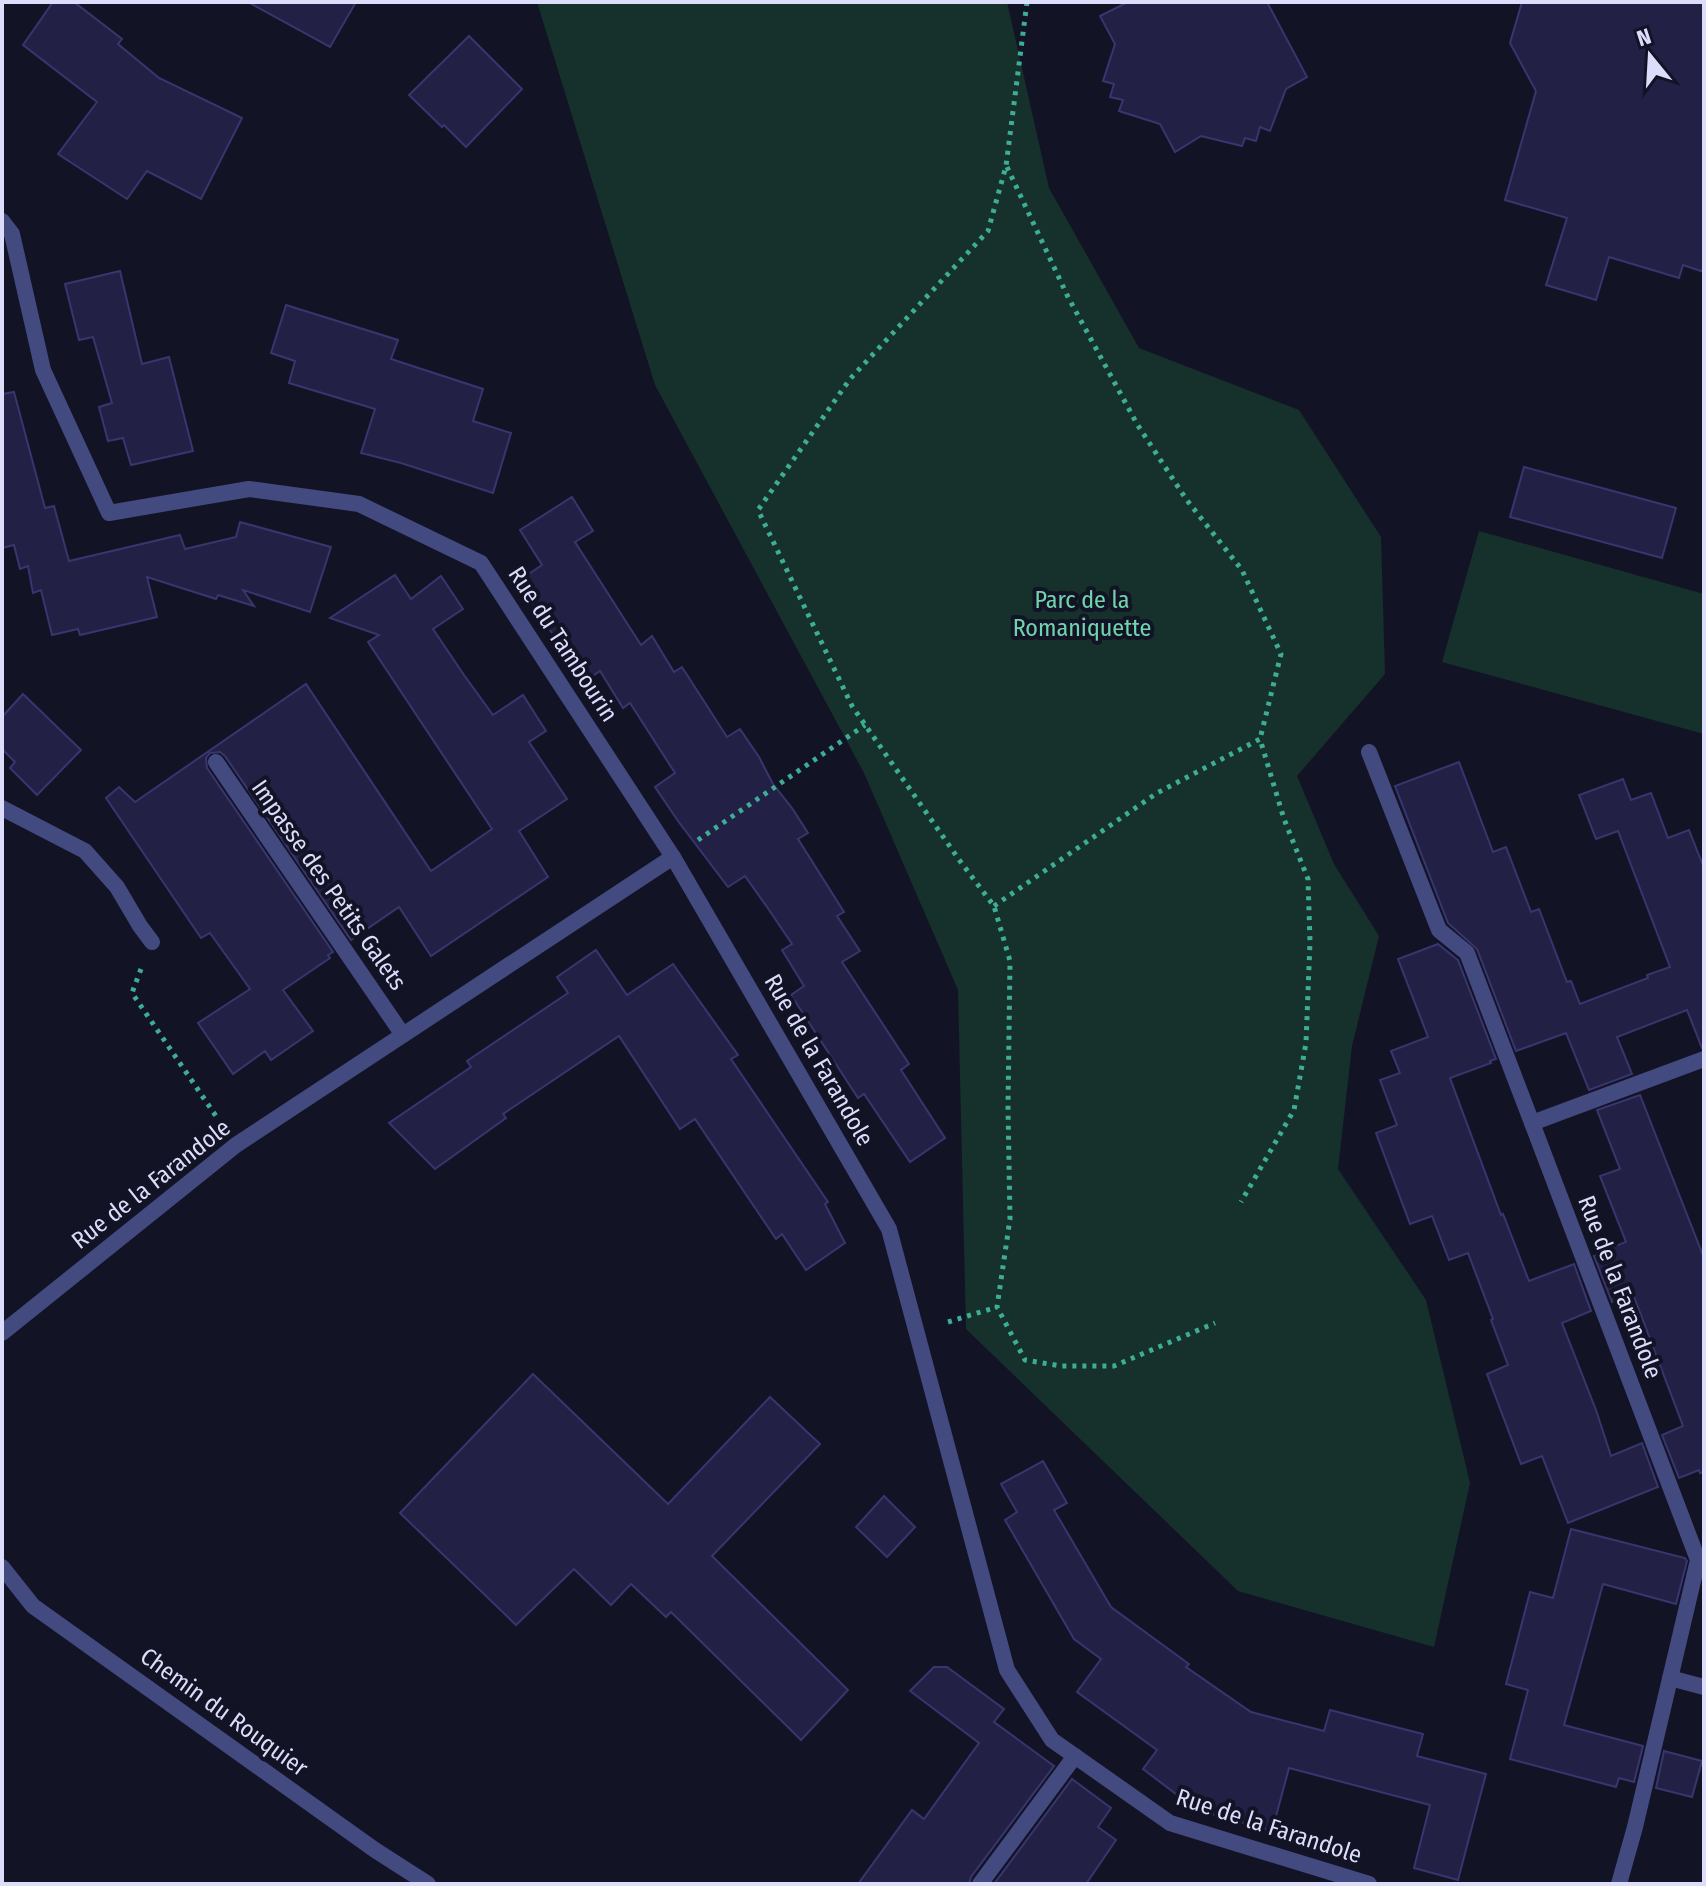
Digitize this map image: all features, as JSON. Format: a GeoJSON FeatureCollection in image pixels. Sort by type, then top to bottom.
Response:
{"type":"FeatureCollection","features":[{"type":"Feature","properties":{"kind":"street","name":"Rue du Tambourin"},"geometry":{"type":"LineString","coordinates":[[2,221],[12,234],[43,370],[109,513],[249,489],[264,491],[359,504],[481,563],[673,857]]}},
{"type":"Feature","properties":{"kind":"street","name":"Rue de la Farandole"},"geometry":{"type":"LineString","coordinates":[[1369,752],[1439,930],[1467,953],[1698,1560],[1619,1884]]}},
{"type":"Feature","properties":{"kind":"street","name":"Impasse des Petits Galets"},"geometry":{"type":"LineString","coordinates":[[216,762],[403,1035]]}},
{"type":"Feature","properties":{"kind":"street"},"geometry":{"type":"LineString","coordinates":[[2,808],[85,851],[117,887],[152,942]]}},
{"type":"Feature","properties":{"kind":"street","name":"Rue de la Farandole"},"geometry":{"type":"LineString","coordinates":[[2,1333],[236,1145],[673,857],[889,1229],[1007,1670],[1052,1740],[1170,1823],[1332,1879],[1369,1884]]}},
{"type":"Feature","properties":{"kind":"street"},"geometry":{"type":"LineString","coordinates":[[1532,1123],[1704,1059]]}},
{"type":"Feature","properties":{"kind":"street","name":"Chemin du Rouquier"},"geometry":{"type":"LineString","coordinates":[[2,1567],[33,1606],[375,1850],[428,1884]]}},
{"type":"Feature","properties":{"kind":"street"},"geometry":{"type":"LineString","coordinates":[[1670,1678],[1704,1687]]}},
{"type":"Feature","properties":{"kind":"street"},"geometry":{"type":"LineString","coordinates":[[980,1884],[1075,1756]]}},
{"type":"Feature","properties":{"kind":"path"},"geometry":{"type":"LineString","coordinates":[[1027,2],[1006,166],[988,231],[850,379],[758,510],[852,706],[994,906],[1010,961],[1010,1219],[997,1307],[1025,1360],[1061,1366],[1114,1366],[1215,1323]]}},
{"type":"Feature","properties":{"kind":"path"},"geometry":{"type":"LineString","coordinates":[[1006,166],[1068,297],[1137,424],[1186,499],[1242,570],[1281,654],[1260,739],[1284,819],[1308,879],[1310,942],[1306,1043],[1294,1110],[1241,1202]]}},
{"type":"Feature","properties":{"kind":"path"},"geometry":{"type":"LineString","coordinates":[[673,857],[865,725]]}},
{"type":"Feature","properties":{"kind":"path"},"geometry":{"type":"LineString","coordinates":[[994,906],[1157,793],[1260,739]]}},
{"type":"Feature","properties":{"kind":"path"},"geometry":{"type":"LineString","coordinates":[[152,942],[132,993],[236,1145]]}},
{"type":"Feature","properties":{"kind":"path"},"geometry":{"type":"LineString","coordinates":[[915,1333],[997,1307]]}},
{"type":"Feature","properties":{"kind":"green space","name":"Parc de la Romaniquette"},"geometry":{"type":"Polygon","coordinates":[[[537,2],[1007,2],[1049,188],[1139,348],[1299,410],[1381,537],[1385,674],[1297,776],[1334,864],[1379,936],[1352,1046],[1338,1169],[1426,1300],[1470,1483],[1434,1647],[1238,1591],[966,1329],[958,990],[864,773],[655,385],[537,2]]]}},
{"type":"Feature","properties":{"kind":"green space"},"geometry":{"type":"Polygon","coordinates":[[[1479,531],[1704,594],[1704,734],[1442,662],[1479,531]]]}},
{"type":"Feature","properties":{"kind":"building"},"geometry":{"type":"Polygon","coordinates":[[[53,2],[74,2],[122,39],[118,44],[159,78],[242,118],[201,199],[147,171],[127,199],[58,154],[97,102],[23,45],[53,2]]]}},
{"type":"Feature","properties":{"kind":"building"},"geometry":{"type":"Polygon","coordinates":[[[248,2],[356,2],[330,47],[248,2]]]}},
{"type":"Feature","properties":{"kind":"building"},"geometry":{"type":"Polygon","coordinates":[[[1128,2],[1267,2],[1307,77],[1286,89],[1270,131],[1260,127],[1256,141],[1245,138],[1242,146],[1201,136],[1175,152],[1160,124],[1119,111],[1123,100],[1110,97],[1114,84],[1103,81],[1115,44],[1100,16],[1128,2]]]}},
{"type":"Feature","properties":{"kind":"building"},"geometry":{"type":"Polygon","coordinates":[[[1522,2],[1704,2],[1704,272],[1683,265],[1679,278],[1609,257],[1596,300],[1546,285],[1567,218],[1505,200],[1536,91],[1510,43],[1522,2]]]}},
{"type":"Feature","properties":{"kind":"building"},"geometry":{"type":"Polygon","coordinates":[[[469,36],[522,89],[466,147],[409,95],[469,36]]]}},
{"type":"Feature","properties":{"kind":"building"},"geometry":{"type":"Polygon","coordinates":[[[120,271],[142,364],[169,357],[193,451],[131,465],[123,438],[108,441],[99,407],[112,403],[93,337],[79,340],[65,284],[120,271]]]}},
{"type":"Feature","properties":{"kind":"building"},"geometry":{"type":"Polygon","coordinates":[[[286,305],[398,340],[391,359],[483,389],[473,421],[511,433],[493,493],[361,453],[375,409],[289,383],[295,361],[271,353],[286,305]]]}},
{"type":"Feature","properties":{"kind":"building"},"geometry":{"type":"Polygon","coordinates":[[[14,392],[45,508],[54,506],[69,561],[180,535],[185,549],[236,537],[240,522],[331,547],[310,612],[243,590],[254,606],[218,595],[216,599],[147,577],[157,617],[80,635],[78,629],[52,635],[41,590],[33,593],[28,566],[20,569],[14,545],[2,548],[2,394],[14,392]]]}},
{"type":"Feature","properties":{"kind":"building"},"geometry":{"type":"Polygon","coordinates":[[[1524,467],[1676,508],[1662,558],[1510,517],[1524,467]]]}},
{"type":"Feature","properties":{"kind":"building"},"geometry":{"type":"Polygon","coordinates":[[[572,497],[593,531],[575,542],[641,645],[652,636],[674,672],[682,667],[727,737],[740,729],[773,784],[808,833],[798,839],[844,912],[837,916],[860,951],[842,962],[909,1064],[901,1070],[945,1138],[910,1162],[864,1094],[858,1098],[791,995],[804,986],[782,950],[792,944],[767,907],[745,876],[728,887],[655,787],[675,773],[630,703],[623,708],[600,671],[584,682],[518,581],[542,565],[520,530],[572,497]]]}},
{"type":"Feature","properties":{"kind":"building"},"geometry":{"type":"Polygon","coordinates":[[[395,575],[411,599],[441,576],[463,609],[433,629],[464,675],[493,715],[523,695],[546,731],[529,742],[567,799],[519,831],[548,877],[431,956],[399,907],[351,940],[225,756],[220,752],[210,753],[206,758],[207,768],[333,952],[328,955],[330,958],[283,990],[313,1031],[271,1060],[265,1051],[233,1074],[198,1023],[250,989],[210,933],[201,938],[106,798],[119,787],[135,802],[306,684],[431,871],[492,829],[368,642],[379,635],[330,618],[395,575]]]}},
{"type":"Feature","properties":{"kind":"building"},"geometry":{"type":"Polygon","coordinates":[[[23,694],[81,750],[37,795],[10,768],[15,762],[2,749],[2,717],[23,694]]]}},
{"type":"Feature","properties":{"kind":"building"},"geometry":{"type":"Polygon","coordinates":[[[1459,762],[1493,852],[1506,847],[1531,912],[1539,909],[1567,982],[1571,981],[1580,1004],[1670,967],[1618,831],[1596,839],[1579,795],[1623,779],[1631,800],[1651,793],[1668,838],[1689,830],[1704,868],[1704,1048],[1687,1010],[1617,1037],[1632,1074],[1589,1090],[1566,1033],[1516,1051],[1477,949],[1448,923],[1395,786],[1459,762]]]}},
{"type":"Feature","properties":{"kind":"building"},"geometry":{"type":"Polygon","coordinates":[[[1438,944],[1458,960],[1496,1059],[1450,1078],[1501,1215],[1529,1281],[1574,1264],[1591,1311],[1562,1323],[1611,1456],[1642,1443],[1658,1487],[1568,1523],[1542,1456],[1521,1464],[1487,1374],[1508,1365],[1468,1253],[1449,1260],[1432,1216],[1410,1224],[1376,1133],[1397,1125],[1380,1080],[1400,1073],[1391,1051],[1428,1037],[1398,959],[1438,944]]]}},
{"type":"Feature","properties":{"kind":"building"},"geometry":{"type":"Polygon","coordinates":[[[596,950],[627,995],[673,964],[738,1055],[731,1059],[828,1202],[825,1204],[845,1243],[806,1270],[782,1234],[776,1239],[695,1119],[680,1129],[619,1036],[503,1114],[506,1118],[435,1169],[389,1123],[471,1067],[467,1061],[568,993],[557,977],[596,950]]]}},
{"type":"Feature","properties":{"kind":"building"},"geometry":{"type":"Polygon","coordinates":[[[1640,1095],[1704,1258],[1704,1472],[1700,1473],[1699,1470],[1679,1478],[1662,1435],[1683,1426],[1633,1294],[1612,1302],[1594,1256],[1626,1242],[1600,1176],[1620,1169],[1597,1110],[1640,1095]]]}},
{"type":"Feature","properties":{"kind":"building"},"geometry":{"type":"Polygon","coordinates":[[[533,1374],[668,1504],[770,1397],[820,1444],[712,1556],[848,1690],[801,1740],[671,1612],[666,1617],[631,1584],[611,1605],[574,1569],[516,1625],[400,1513],[533,1374]]]}},
{"type":"Feature","properties":{"kind":"building"},"geometry":{"type":"Polygon","coordinates":[[[1043,1461],[1067,1503],[1054,1510],[1111,1607],[1189,1664],[1186,1667],[1251,1712],[1324,1731],[1330,1710],[1423,1734],[1417,1756],[1486,1774],[1458,1880],[1414,1868],[1430,1805],[1289,1768],[1272,1831],[1197,1810],[1143,1769],[1157,1750],[1077,1692],[1101,1659],[1074,1639],[1005,1520],[1017,1512],[1001,1484],[1043,1461]]]}},
{"type":"Feature","properties":{"kind":"building"},"geometry":{"type":"Polygon","coordinates":[[[884,1496],[915,1527],[887,1557],[856,1527],[884,1496]]]}},
{"type":"Feature","properties":{"kind":"building"},"geometry":{"type":"Polygon","coordinates":[[[1571,1529],[1687,1561],[1676,1604],[1603,1584],[1564,1725],[1643,1746],[1634,1782],[1619,1778],[1616,1787],[1510,1759],[1528,1690],[1506,1684],[1530,1592],[1553,1598],[1571,1529]]]}},
{"type":"Feature","properties":{"kind":"building"},"geometry":{"type":"Polygon","coordinates":[[[934,1667],[947,1667],[1004,1709],[994,1722],[1054,1766],[971,1877],[969,1884],[858,1884],[912,1810],[924,1819],[979,1743],[910,1691],[934,1667]]]}},
{"type":"Feature","properties":{"kind":"building"},"geometry":{"type":"Polygon","coordinates":[[[1664,1751],[1702,1761],[1692,1797],[1656,1788],[1664,1751]]]}},
{"type":"Feature","properties":{"kind":"building"},"geometry":{"type":"Polygon","coordinates":[[[1072,1779],[1111,1808],[1098,1827],[1116,1840],[1086,1884],[994,1884],[1072,1779]]]}}]}
